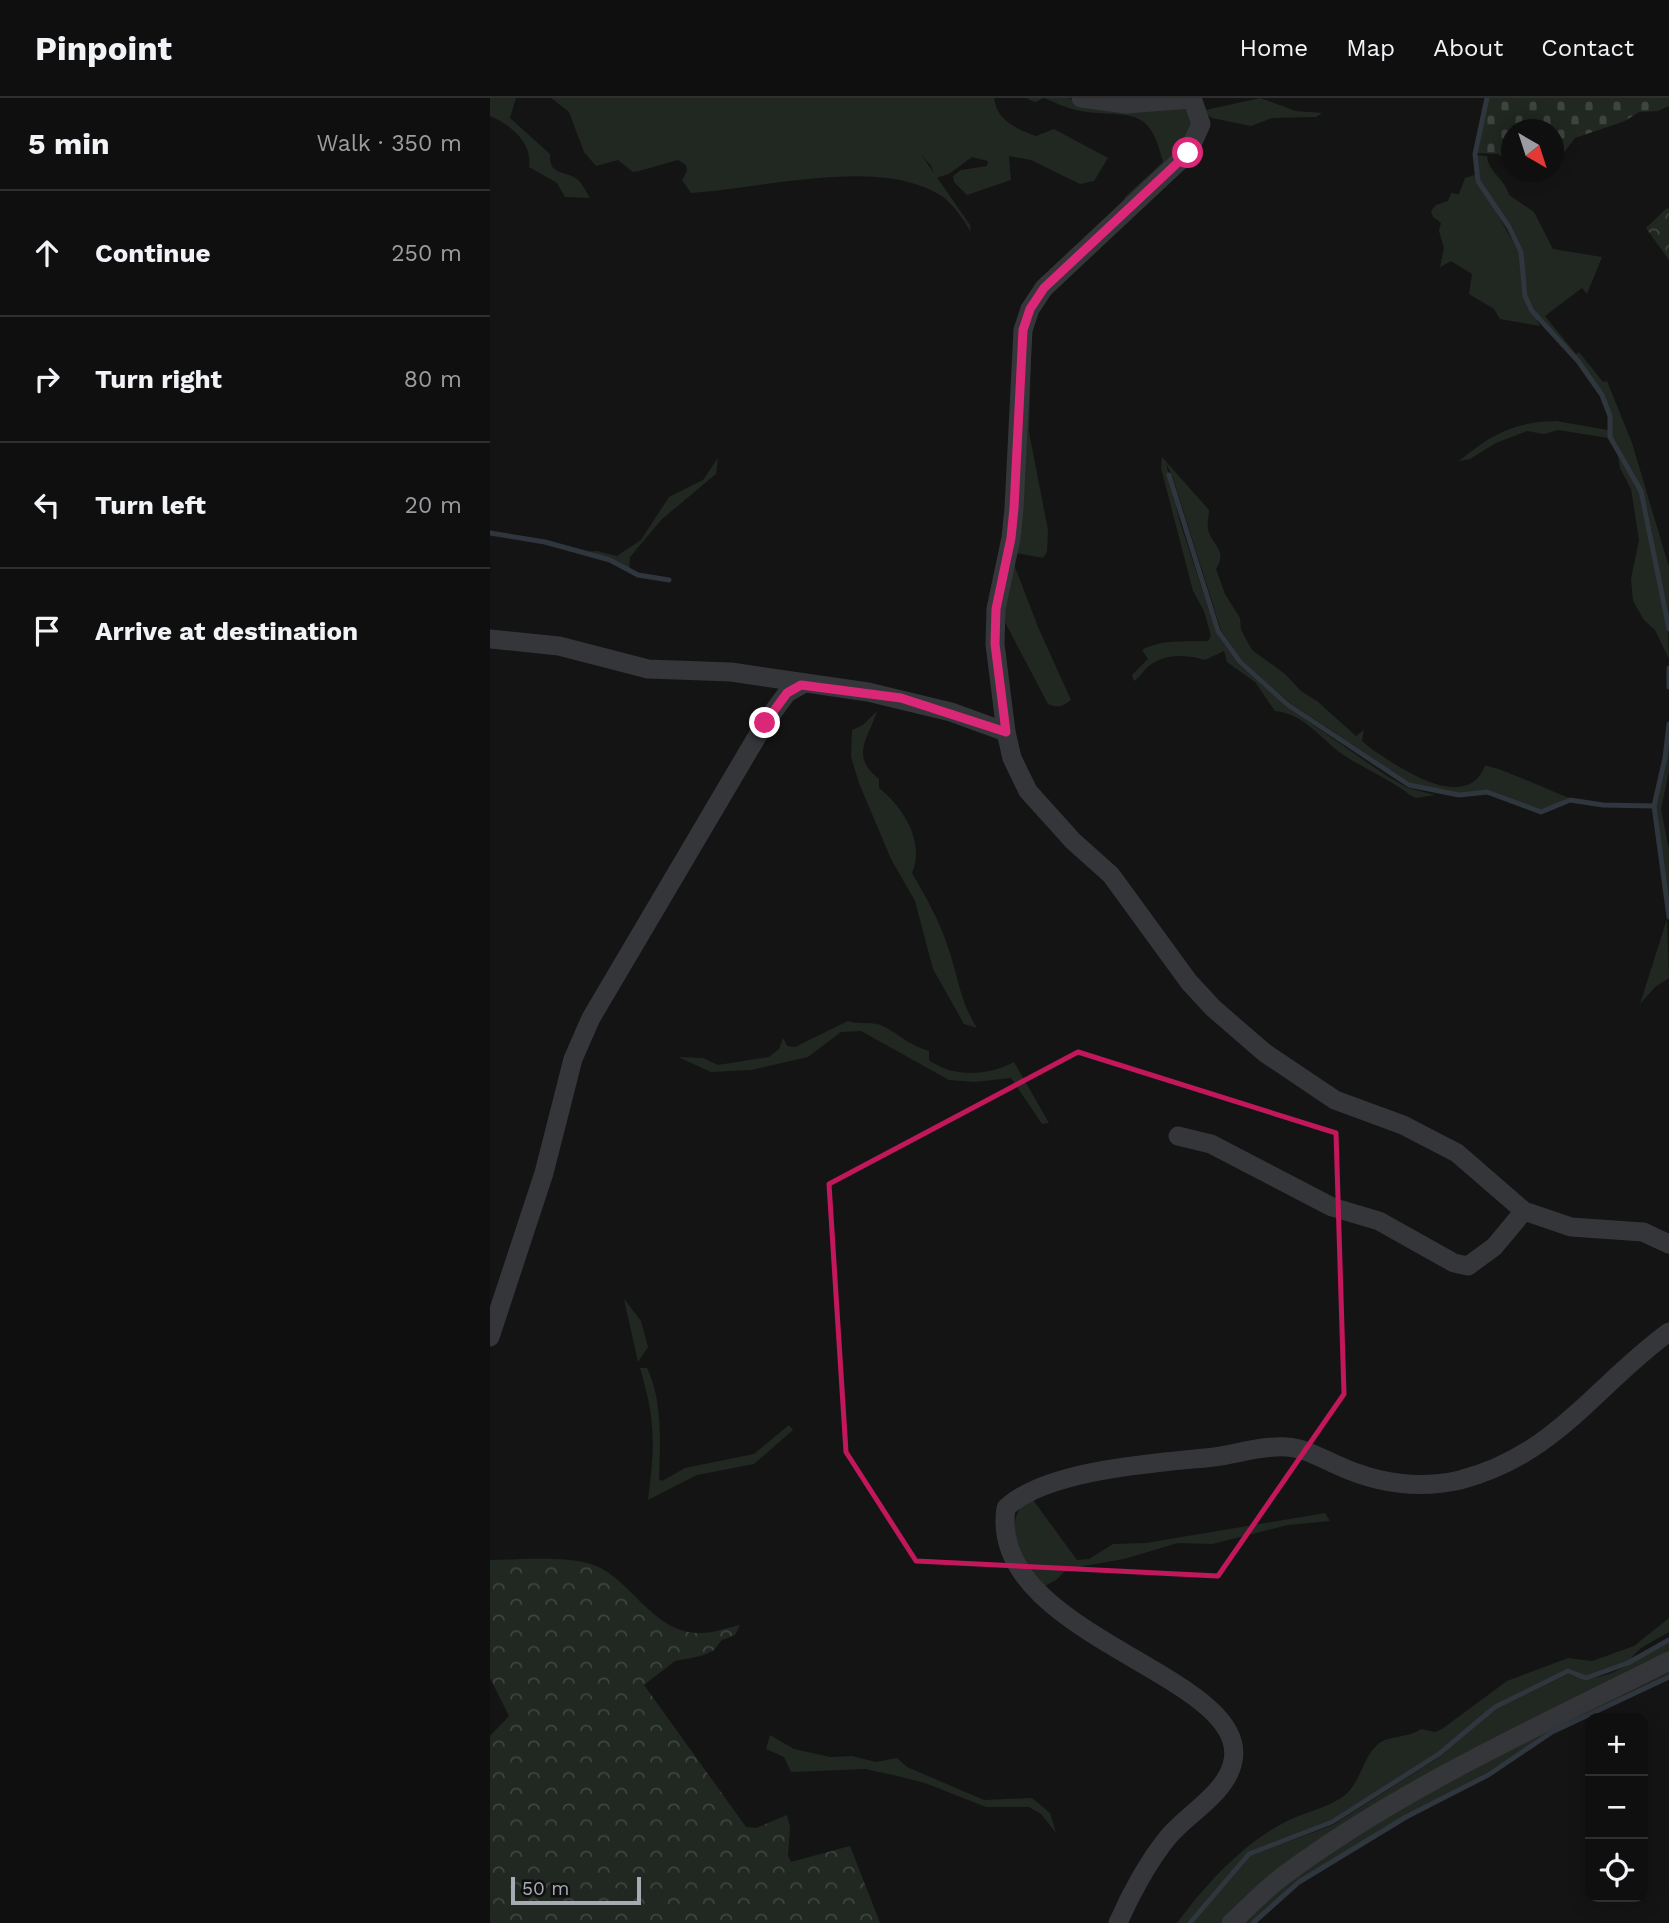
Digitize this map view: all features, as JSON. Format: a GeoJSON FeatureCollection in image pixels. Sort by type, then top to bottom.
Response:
{"type":"FeatureCollection","features":[{"type":"Feature","properties":{"kind":"street"},"geometry":{"type":"LineString","coordinates":[[1081,98],[1126,104],[1192,98],[1200,124],[1188,153],[1044,288],[1030,309],[1023,330],[1012,528],[996,609],[995,644],[1006,732],[1012,758],[1028,791],[1073,841],[1111,875],[1189,982],[1231,1027],[1335,1100],[1403,1125],[1457,1153],[1524,1212],[1572,1227],[1643,1232],[1669,1244]]}},
{"type":"Feature","properties":{"kind":"street"},"geometry":{"type":"LineString","coordinates":[[490,639],[559,646],[648,669],[761,676],[801,685],[901,698],[1006,732]]}},
{"type":"Feature","properties":{"kind":"street"},"geometry":{"type":"LineString","coordinates":[[490,1337],[541,1184],[573,1059],[591,1018],[765,723],[787,693],[801,685]]}},
{"type":"Feature","properties":{"kind":"street"},"geometry":{"type":"LineString","coordinates":[[1178,1136],[1211,1144],[1332,1207],[1379,1221],[1454,1264],[1468,1266],[1494,1247],[1524,1212]]}},
{"type":"Feature","properties":{"kind":"street"},"geometry":{"type":"LineString","coordinates":[[1118,1923],[1168,1838],[1221,1784],[1233,1765],[1233,1741],[1224,1720],[1206,1703],[1086,1632],[1026,1580],[1014,1561],[1007,1538],[1006,1508],[1013,1501],[1047,1486],[1106,1471],[1287,1447],[1372,1478],[1402,1485],[1461,1479],[1511,1461],[1545,1441],[1669,1332]]}},
{"type":"Feature","properties":{"kind":"street"},"geometry":{"type":"LineString","coordinates":[[1231,1923],[1282,1877],[1382,1811],[1492,1750],[1669,1661]]}},
{"type":"Feature","properties":{"kind":"highlighted area"},"geometry":{"type":"Polygon","coordinates":[[[1078,1052],[1336,1133],[1344,1394],[1218,1576],[916,1561],[846,1452],[829,1184],[1078,1052]]]}},
{"type":"Feature","properties":{"kind":"green space"},"geometry":{"type":"Polygon","coordinates":[[[490,98],[516,98],[510,118],[550,154],[550,161],[555,169],[577,179],[590,198],[565,197],[557,183],[529,167],[524,142],[512,129],[490,116],[490,98]]]}},
{"type":"Feature","properties":{"kind":"green space"},"geometry":{"type":"Polygon","coordinates":[[[551,98],[994,98],[999,113],[1015,127],[1036,136],[1054,129],[1108,158],[1094,181],[1080,184],[1031,160],[1009,156],[1011,180],[967,195],[954,182],[953,176],[961,170],[987,166],[988,161],[972,157],[949,174],[937,178],[970,225],[971,232],[945,198],[914,184],[884,178],[818,178],[691,193],[682,180],[687,171],[686,165],[678,160],[633,172],[618,160],[596,166],[584,152],[569,112],[551,98]]]}},
{"type":"Feature","properties":{"kind":"green space"},"geometry":{"type":"Polygon","coordinates":[[[1026,98],[1044,98],[1035,102],[1026,98]]]}},
{"type":"Feature","properties":{"kind":"green space"},"geometry":{"type":"Polygon","coordinates":[[[1044,98],[1181,106],[1191,113],[1191,137],[1124,206],[1125,197],[1163,162],[1151,130],[1134,117],[1076,110],[1044,98]]]}},
{"type":"Feature","properties":{"kind":"green space"},"geometry":{"type":"Polygon","coordinates":[[[1260,98],[1296,111],[1322,113],[1316,117],[1272,118],[1251,126],[1212,118],[1201,111],[1260,98]]]}},
{"type":"Feature","properties":{"kind":"green space"},"geometry":{"type":"Polygon","coordinates":[[[1488,98],[1669,98],[1669,106],[1658,111],[1639,112],[1625,121],[1575,138],[1564,152],[1564,119],[1501,119],[1501,156],[1476,153],[1488,98]]]}},
{"type":"Feature","properties":{"kind":"green space"},"geometry":{"type":"Polygon","coordinates":[[[1476,155],[1487,156],[1509,195],[1534,212],[1553,249],[1602,257],[1587,294],[1582,288],[1545,316],[1576,354],[1579,352],[1603,382],[1607,381],[1632,443],[1669,567],[1669,624],[1642,490],[1611,437],[1611,416],[1604,394],[1579,360],[1533,311],[1527,295],[1522,252],[1510,226],[1479,181],[1476,155]]]}},
{"type":"Feature","properties":{"kind":"green space"},"geometry":{"type":"Polygon","coordinates":[[[1475,175],[1519,252],[1524,296],[1540,326],[1500,319],[1494,309],[1469,294],[1472,274],[1451,261],[1440,267],[1444,248],[1439,231],[1441,223],[1433,217],[1431,211],[1436,205],[1448,201],[1451,193],[1459,194],[1465,178],[1475,175]]]}},
{"type":"Feature","properties":{"kind":"green space"},"geometry":{"type":"Polygon","coordinates":[[[1669,209],[1669,260],[1646,228],[1669,209]]]}},
{"type":"Feature","properties":{"kind":"green space"},"geometry":{"type":"Polygon","coordinates":[[[1032,323],[1029,432],[1048,530],[1047,552],[1043,558],[1011,552],[1032,323]]]}},
{"type":"Feature","properties":{"kind":"green space"},"geometry":{"type":"Polygon","coordinates":[[[1556,421],[1608,430],[1608,438],[1558,430],[1544,434],[1527,431],[1496,443],[1470,459],[1459,461],[1504,431],[1527,424],[1556,421]]]}},
{"type":"Feature","properties":{"kind":"green space"},"geometry":{"type":"Polygon","coordinates":[[[1618,456],[1639,491],[1645,513],[1668,633],[1669,659],[1655,630],[1644,620],[1633,601],[1631,579],[1639,540],[1631,489],[1620,468],[1618,456]]]}},
{"type":"Feature","properties":{"kind":"green space"},"geometry":{"type":"Polygon","coordinates":[[[1162,457],[1209,510],[1208,530],[1220,554],[1216,569],[1252,650],[1285,674],[1301,691],[1317,701],[1356,736],[1364,730],[1362,741],[1369,747],[1396,765],[1430,782],[1447,787],[1463,786],[1476,780],[1485,766],[1512,774],[1569,798],[1541,810],[1487,790],[1459,793],[1410,783],[1290,703],[1241,660],[1221,630],[1166,463],[1179,519],[1216,632],[1238,664],[1287,707],[1387,776],[1408,788],[1435,795],[1416,798],[1410,795],[1339,752],[1296,717],[1275,711],[1255,682],[1227,662],[1224,651],[1205,660],[1184,656],[1163,658],[1150,665],[1134,681],[1132,675],[1148,659],[1142,650],[1165,643],[1208,641],[1211,636],[1204,611],[1193,591],[1161,468],[1162,457]]]}},
{"type":"Feature","properties":{"kind":"green space"},"geometry":{"type":"Polygon","coordinates":[[[718,458],[716,474],[662,519],[630,557],[629,571],[621,563],[581,552],[597,551],[617,556],[641,540],[669,497],[703,480],[718,458]]]}},
{"type":"Feature","properties":{"kind":"green space"},"geometry":{"type":"Polygon","coordinates":[[[1009,563],[1015,567],[1071,700],[1063,705],[1048,704],[998,609],[1009,563]]]}},
{"type":"Feature","properties":{"kind":"green space"},"geometry":{"type":"Polygon","coordinates":[[[877,711],[864,746],[865,762],[879,779],[879,788],[897,805],[910,826],[916,849],[912,873],[941,927],[963,999],[977,1028],[964,1024],[933,969],[915,901],[891,859],[859,783],[851,757],[852,730],[863,725],[877,711]]]}},
{"type":"Feature","properties":{"kind":"green space"},"geometry":{"type":"Polygon","coordinates":[[[1669,733],[1669,771],[1661,809],[1669,850],[1669,903],[1655,807],[1667,758],[1669,733]]]}},
{"type":"Feature","properties":{"kind":"green space"},"geometry":{"type":"Polygon","coordinates":[[[1667,919],[1669,978],[1655,987],[1640,1004],[1667,919]]]}},
{"type":"Feature","properties":{"kind":"green space"},"geometry":{"type":"Polygon","coordinates":[[[848,1021],[883,1026],[929,1051],[929,1060],[949,1070],[982,1072],[1014,1062],[1049,1123],[1042,1124],[1011,1078],[974,1082],[949,1080],[861,1031],[841,1032],[808,1057],[751,1070],[711,1072],[678,1057],[703,1058],[718,1065],[769,1057],[779,1049],[783,1038],[787,1046],[795,1047],[848,1021]]]}},
{"type":"Feature","properties":{"kind":"green space"},"geometry":{"type":"Polygon","coordinates":[[[624,1299],[641,1321],[648,1347],[638,1362],[624,1299]]]}},
{"type":"Feature","properties":{"kind":"green space"},"geometry":{"type":"Polygon","coordinates":[[[640,1368],[647,1368],[656,1394],[659,1479],[662,1481],[685,1468],[754,1454],[789,1425],[793,1430],[754,1464],[697,1475],[648,1500],[653,1433],[640,1368]]]}},
{"type":"Feature","properties":{"kind":"green space"},"geometry":{"type":"Polygon","coordinates":[[[1031,1497],[1077,1560],[1089,1559],[1113,1544],[1146,1543],[1325,1513],[1330,1521],[1288,1525],[1212,1544],[1178,1543],[1124,1559],[1067,1569],[1056,1580],[1043,1587],[1027,1565],[1014,1530],[1021,1507],[1031,1497]]]}},
{"type":"Feature","properties":{"kind":"green space"},"geometry":{"type":"Polygon","coordinates":[[[551,1559],[587,1563],[615,1578],[653,1613],[681,1630],[703,1633],[740,1625],[735,1635],[722,1640],[713,1651],[675,1661],[644,1685],[746,1827],[756,1828],[787,1815],[790,1827],[788,1856],[791,1862],[850,1846],[880,1923],[490,1923],[490,1736],[509,1716],[490,1678],[490,1560],[551,1559]]]}},
{"type":"Feature","properties":{"kind":"green space"},"geometry":{"type":"Polygon","coordinates":[[[1669,1618],[1669,1632],[1641,1648],[1627,1662],[1586,1676],[1568,1669],[1494,1705],[1439,1752],[1331,1820],[1248,1852],[1188,1923],[1177,1923],[1213,1879],[1255,1841],[1287,1821],[1328,1805],[1348,1793],[1377,1745],[1421,1729],[1435,1732],[1442,1729],[1507,1681],[1568,1658],[1592,1661],[1634,1646],[1669,1618]]]}},
{"type":"Feature","properties":{"kind":"green space"},"geometry":{"type":"Polygon","coordinates":[[[1669,1643],[1669,1658],[1488,1748],[1227,1923],[1193,1923],[1250,1856],[1333,1825],[1441,1756],[1496,1709],[1568,1674],[1582,1678],[1608,1674],[1669,1643]]]}},
{"type":"Feature","properties":{"kind":"green space"},"geometry":{"type":"Polygon","coordinates":[[[1669,1665],[1669,1675],[1552,1730],[1486,1773],[1404,1816],[1298,1881],[1251,1923],[1237,1923],[1285,1883],[1336,1846],[1444,1780],[1669,1665]]]}},
{"type":"Feature","properties":{"kind":"green space"},"geometry":{"type":"Polygon","coordinates":[[[770,1735],[794,1749],[830,1757],[852,1756],[876,1762],[897,1758],[907,1767],[984,1800],[1032,1798],[1050,1813],[1056,1833],[1041,1814],[1029,1807],[986,1807],[925,1783],[893,1775],[865,1769],[791,1772],[784,1757],[766,1749],[770,1735]]]}},
{"type":"Feature","properties":{"kind":"waterway"},"geometry":{"type":"LineString","coordinates":[[1487,98],[1475,154],[1478,181],[1509,227],[1521,252],[1525,296],[1532,311],[1578,361],[1602,395],[1610,416],[1610,437],[1641,491],[1669,629]]}},
{"type":"Feature","properties":{"kind":"waterway"},"geometry":{"type":"LineString","coordinates":[[1169,475],[1218,631],[1240,662],[1288,705],[1409,785],[1459,795],[1487,792],[1541,812],[1570,800],[1603,805],[1654,806]]}},
{"type":"Feature","properties":{"kind":"waterway"},"geometry":{"type":"LineString","coordinates":[[490,533],[545,542],[610,560],[638,575],[669,580]]}},
{"type":"Feature","properties":{"kind":"waterway"},"geometry":{"type":"LineString","coordinates":[[1669,668],[1669,687]]}},
{"type":"Feature","properties":{"kind":"waterway"},"geometry":{"type":"LineString","coordinates":[[1669,724],[1665,758],[1654,806],[1669,917]]}},
{"type":"Feature","properties":{"kind":"waterway"},"geometry":{"type":"LineString","coordinates":[[1190,1923],[1249,1854],[1332,1822],[1439,1754],[1495,1707],[1568,1671],[1586,1678],[1628,1663],[1669,1640]]}},
{"type":"Feature","properties":{"kind":"waterway"},"geometry":{"type":"LineString","coordinates":[[1253,1923],[1299,1882],[1406,1817],[1488,1775],[1552,1732],[1669,1677]]}},
{"type":"Feature","properties":{"kind":"route"},"geometry":{"type":"LineString","coordinates":[[765,723],[787,693],[801,685],[901,698],[989,724],[1006,732],[995,644],[996,609],[1007,562],[1014,508],[1023,330],[1030,309],[1044,288],[1159,177],[1188,153]]}}]}
